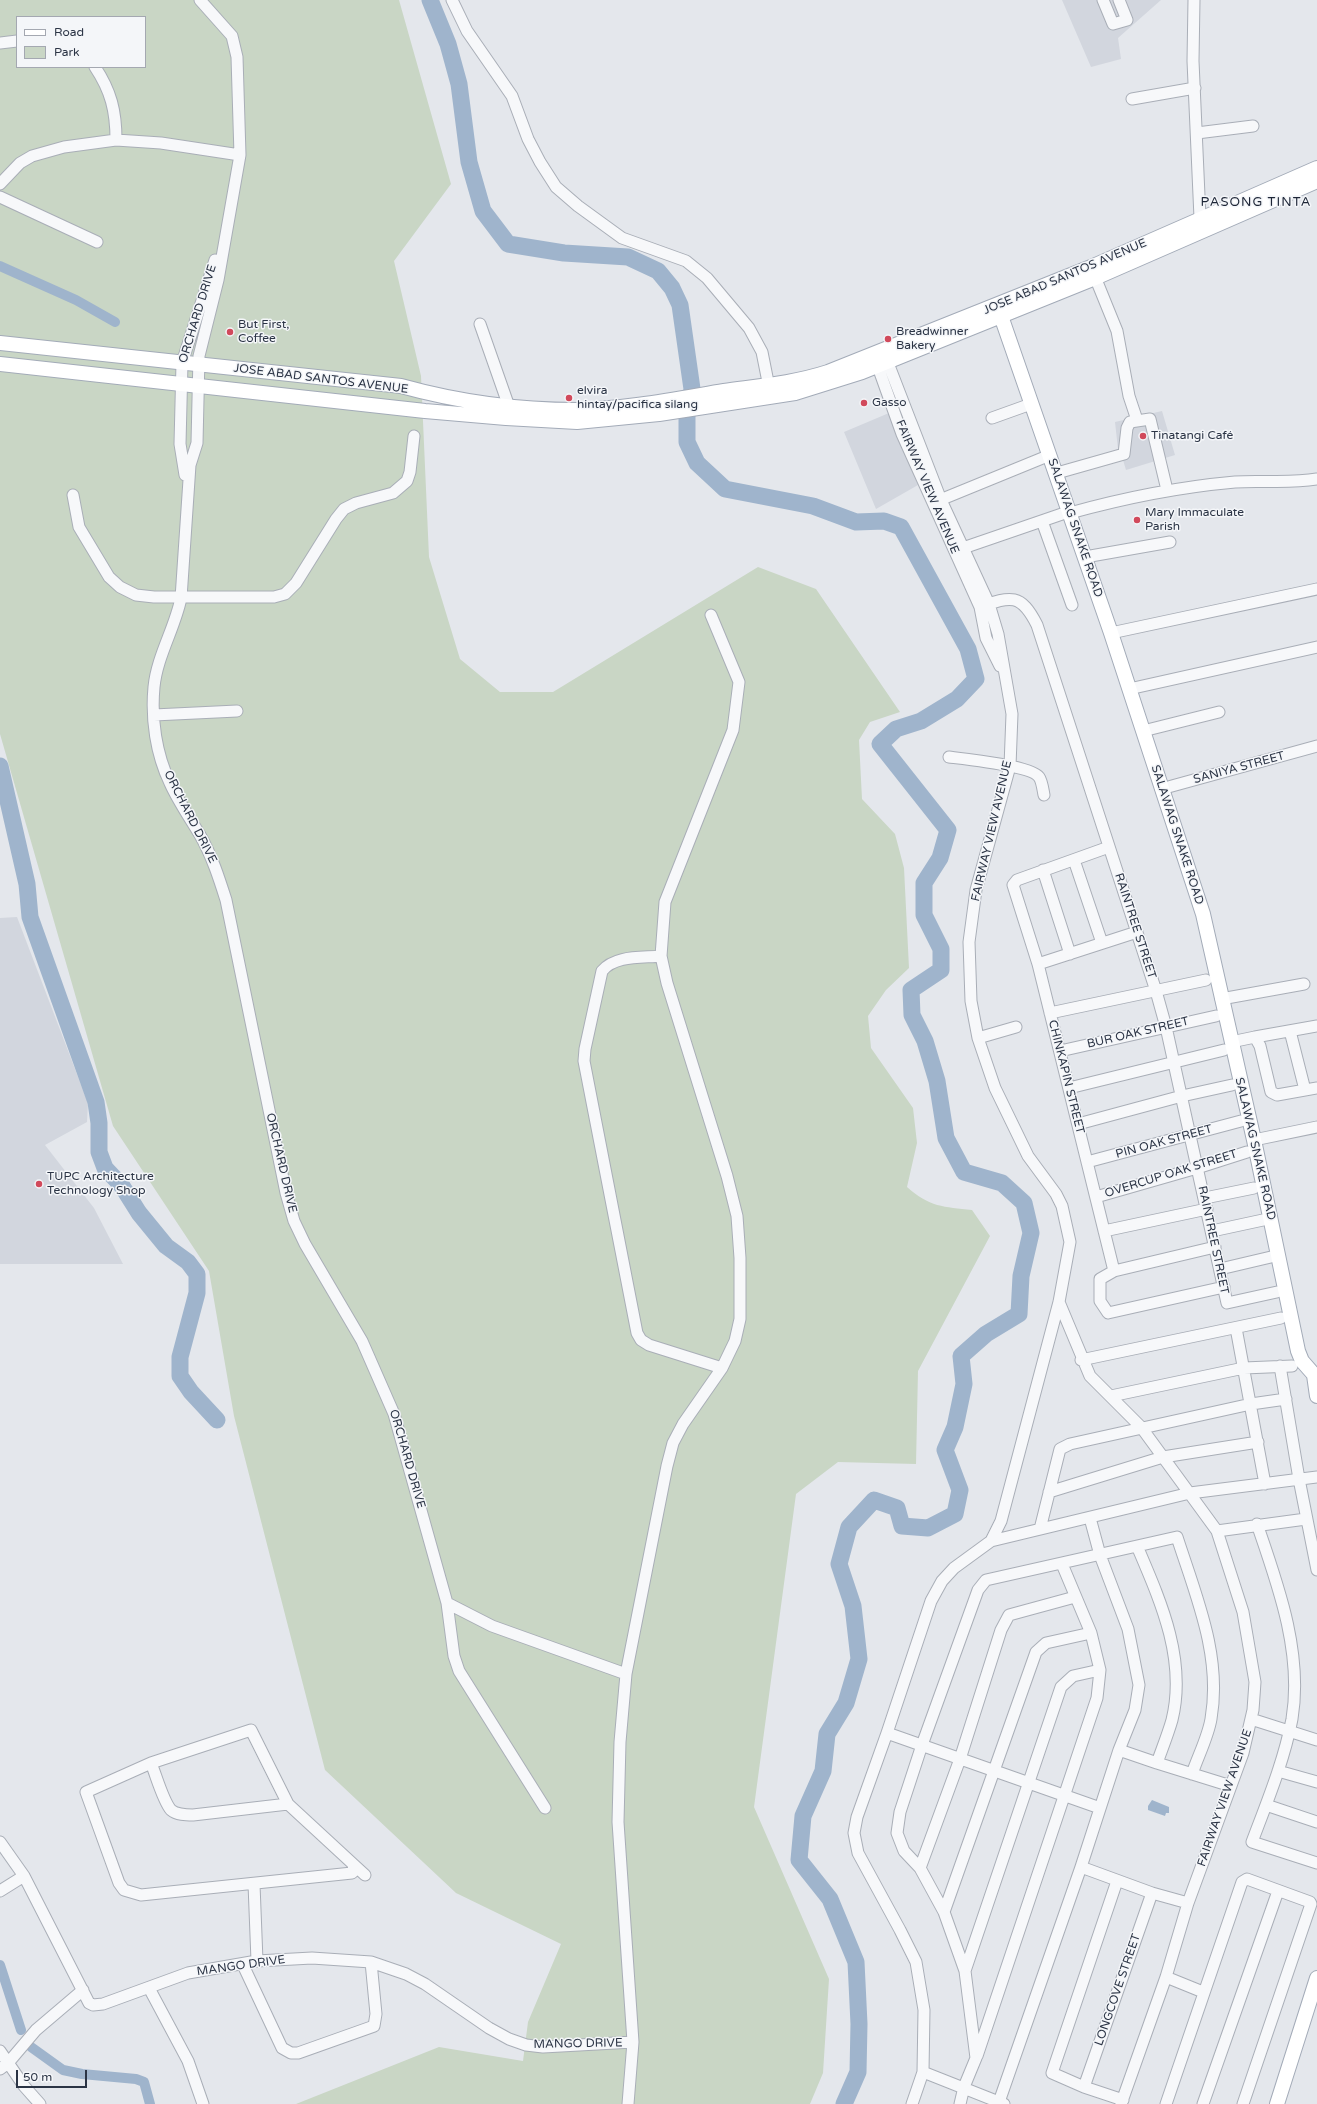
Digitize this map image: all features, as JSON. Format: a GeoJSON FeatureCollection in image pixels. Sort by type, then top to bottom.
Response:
{"type":"FeatureCollection","features":[{"type":"Feature","properties":{"kind":"main road","name":"JOSE ABAD SANTOS AVENUE"},"geometry":{"type":"LineString","coordinates":[[0,344],[401,386],[506,412],[577,422],[658,408],[770,392],[811,377],[881,361],[1203,224],[1317,168]]}},
{"type":"Feature","properties":{"kind":"main road","name":"JOSE ABAD SANTOS AVENUE"},"geometry":{"type":"LineString","coordinates":[[1203,224],[1317,181]]}},
{"type":"Feature","properties":{"kind":"main road","name":"SALAWAG SNAKE ROAD"},"geometry":{"type":"LineString","coordinates":[[1000,311],[1031,404],[1057,473],[1066,514],[1085,557],[1111,633],[1203,914],[1221,999],[1228,1046],[1254,1140],[1298,1351],[1302,1361],[1315,1377],[1317,1396]]}},
{"type":"Feature","properties":{"kind":"main road","name":"JOSE ABAD SANTOS AVENUE"},"geometry":{"type":"LineString","coordinates":[[0,364],[181,383],[425,412],[506,412]]}},
{"type":"Feature","properties":{"kind":"main road"},"geometry":{"type":"LineString","coordinates":[[1277,2104],[1317,1978]]}},
{"type":"Feature","properties":{"kind":"main road"},"geometry":{"type":"LineString","coordinates":[[1286,2104],[1317,2006]]}},
{"type":"Feature","properties":{"kind":"street","name":"ORCHARD DRIVE"},"geometry":{"type":"LineString","coordinates":[[200,0],[232,36],[237,57],[240,155],[239,169],[218,280],[211,303],[199,364],[197,443],[190,465],[181,598],[178,612],[157,668],[154,687],[155,731],[161,759],[169,782],[204,843],[216,869],[226,900],[286,1193],[294,1221],[305,1244],[362,1341],[394,1414],[447,1603],[454,1656],[459,1671],[545,1808]]}},
{"type":"Feature","properties":{"kind":"street"},"geometry":{"type":"LineString","coordinates":[[452,0],[467,31],[512,96],[528,139],[556,187],[578,206],[622,238],[686,261],[707,278],[749,328],[762,352],[770,392]]}},
{"type":"Feature","properties":{"kind":"street"},"geometry":{"type":"LineString","coordinates":[[1102,0],[1112,24],[1127,20],[1119,0]]}},
{"type":"Feature","properties":{"kind":"street"},"geometry":{"type":"LineString","coordinates":[[1194,0],[1195,88],[1203,224]]}},
{"type":"Feature","properties":{"kind":"street"},"geometry":{"type":"LineString","coordinates":[[0,43],[16,41]]}},
{"type":"Feature","properties":{"kind":"street"},"geometry":{"type":"LineString","coordinates":[[96,68],[109,92],[116,116],[116,140]]}},
{"type":"Feature","properties":{"kind":"street"},"geometry":{"type":"LineString","coordinates":[[1132,99],[1195,88]]}},
{"type":"Feature","properties":{"kind":"street"},"geometry":{"type":"LineString","coordinates":[[1197,133],[1253,126]]}},
{"type":"Feature","properties":{"kind":"street"},"geometry":{"type":"LineString","coordinates":[[0,184],[20,163],[32,156],[64,147],[116,140],[161,143],[240,155]]}},
{"type":"Feature","properties":{"kind":"street","name":"ORCHARD DRIVE"},"geometry":{"type":"LineString","coordinates":[[187,509],[184,465],[180,444],[182,363],[201,299],[210,279],[239,169]]}},
{"type":"Feature","properties":{"kind":"street"},"geometry":{"type":"LineString","coordinates":[[0,197],[97,242]]}},
{"type":"Feature","properties":{"kind":"street"},"geometry":{"type":"LineString","coordinates":[[1093,272],[1117,331],[1129,396],[1137,420]]}},
{"type":"Feature","properties":{"kind":"street"},"geometry":{"type":"LineString","coordinates":[[480,324],[506,412]]}},
{"type":"Feature","properties":{"kind":"street","name":"FAIRWAY VIEW AVENUE"},"geometry":{"type":"LineString","coordinates":[[881,361],[937,502],[984,606]]}},
{"type":"Feature","properties":{"kind":"street"},"geometry":{"type":"LineString","coordinates":[[992,418],[1031,404]]}},
{"type":"Feature","properties":{"kind":"street"},"geometry":{"type":"LineString","coordinates":[[1057,473],[1124,454],[1127,428],[1130,422],[1150,419],[1167,490]]}},
{"type":"Feature","properties":{"kind":"street"},"geometry":{"type":"LineString","coordinates":[[73,495],[80,527],[109,577],[120,587],[136,595],[181,598],[258,598],[284,594],[296,583],[336,519],[344,509],[393,493],[407,481],[410,472],[414,436]]}},
{"type":"Feature","properties":{"kind":"street"},"geometry":{"type":"LineString","coordinates":[[937,502],[1050,455]]}},
{"type":"Feature","properties":{"kind":"street"},"geometry":{"type":"LineString","coordinates":[[963,548],[1066,514],[1167,490],[1235,482],[1317,479]]}},
{"type":"Feature","properties":{"kind":"street","name":"FAIRWAY VIEW AVENUE"},"geometry":{"type":"LineString","coordinates":[[937,502],[963,548],[984,606],[986,638],[1006,679],[1012,714],[1010,766],[976,890],[969,942],[971,1001],[978,1038],[995,1088],[1028,1156],[1056,1194],[1062,1206],[1070,1242],[1059,1302],[1082,1360],[1090,1376],[1141,1427],[1217,1531],[1243,1612],[1254,1682],[1252,1719],[1243,1753],[1188,1903],[1166,1978],[1122,2102]]}},
{"type":"Feature","properties":{"kind":"street"},"geometry":{"type":"LineString","coordinates":[[1042,521],[1072,605]]}},
{"type":"Feature","properties":{"kind":"street"},"geometry":{"type":"LineString","coordinates":[[1085,557],[1170,542]]}},
{"type":"Feature","properties":{"kind":"street"},"geometry":{"type":"LineString","coordinates":[[1111,633],[1317,589]]}},
{"type":"Feature","properties":{"kind":"street","name":"RAINTREE STREET"},"geometry":{"type":"LineString","coordinates":[[984,606],[1009,598],[1019,601],[1030,609],[1038,625],[1156,991],[1166,1027],[1191,1135],[1197,1168],[1208,1209],[1227,1303],[1277,1292]]}},
{"type":"Feature","properties":{"kind":"street"},"geometry":{"type":"LineString","coordinates":[[628,2104],[633,2042],[618,1822],[620,1742],[626,1674],[666,1466],[673,1443],[683,1424],[722,1368],[736,1341],[740,1319],[740,1258],[737,1216],[724,1169],[666,983],[661,956],[665,902],[733,730],[739,682],[711,615]]}},
{"type":"Feature","properties":{"kind":"street"},"geometry":{"type":"LineString","coordinates":[[1129,689],[1317,647]]}},
{"type":"Feature","properties":{"kind":"street"},"geometry":{"type":"LineString","coordinates":[[154,715],[237,711]]}},
{"type":"Feature","properties":{"kind":"street"},"geometry":{"type":"LineString","coordinates":[[1143,731],[1219,712]]}},
{"type":"Feature","properties":{"kind":"street","name":"SANIYA STREET"},"geometry":{"type":"LineString","coordinates":[[1161,789],[1317,746]]}},
{"type":"Feature","properties":{"kind":"street"},"geometry":{"type":"LineString","coordinates":[[949,757],[1010,766],[1032,772],[1039,777],[1044,795]]}},
{"type":"Feature","properties":{"kind":"street"},"geometry":{"type":"LineString","coordinates":[[1070,954],[1043,870],[1110,847]]}},
{"type":"Feature","properties":{"kind":"street"},"geometry":{"type":"LineString","coordinates":[[1074,860],[1102,943]]}},
{"type":"Feature","properties":{"kind":"street","name":"CHINKAPIN STREET"},"geometry":{"type":"LineString","coordinates":[[1043,870],[1017,880],[1013,885],[1038,964],[1114,1271]]}},
{"type":"Feature","properties":{"kind":"street"},"geometry":{"type":"LineString","coordinates":[[1038,964],[1138,932]]}},
{"type":"Feature","properties":{"kind":"street"},"geometry":{"type":"LineString","coordinates":[[661,956],[622,959],[607,965],[602,971],[584,1049],[584,1061],[637,1333],[641,1340],[649,1345],[722,1368]]}},
{"type":"Feature","properties":{"kind":"street"},"geometry":{"type":"LineString","coordinates":[[1050,1013],[1206,980]]}},
{"type":"Feature","properties":{"kind":"street"},"geometry":{"type":"LineString","coordinates":[[1221,999],[1304,984]]}},
{"type":"Feature","properties":{"kind":"street","name":"BUR OAK STREET"},"geometry":{"type":"LineString","coordinates":[[1060,1051],[1216,1016]]}},
{"type":"Feature","properties":{"kind":"street"},"geometry":{"type":"LineString","coordinates":[[1069,1088],[1174,1063],[1255,1037],[1317,1026]]}},
{"type":"Feature","properties":{"kind":"street"},"geometry":{"type":"LineString","coordinates":[[978,1038],[1016,1027]]}},
{"type":"Feature","properties":{"kind":"street"},"geometry":{"type":"LineString","coordinates":[[1290,1031],[1305,1090]]}},
{"type":"Feature","properties":{"kind":"street"},"geometry":{"type":"LineString","coordinates":[[1255,1037],[1260,1046],[1271,1092],[1277,1095],[1317,1088]]}},
{"type":"Feature","properties":{"kind":"street"},"geometry":{"type":"LineString","coordinates":[[1078,1124],[1182,1096],[1232,1085]]}},
{"type":"Feature","properties":{"kind":"street","name":"PIN OAK STREET"},"geometry":{"type":"LineString","coordinates":[[1087,1162],[1241,1122]]}},
{"type":"Feature","properties":{"kind":"street"},"geometry":{"type":"LineString","coordinates":[[1254,1140],[1317,1127]]}},
{"type":"Feature","properties":{"kind":"street","name":"OVERCUP OAK STREET"},"geometry":{"type":"LineString","coordinates":[[1096,1197],[1247,1152]]}},
{"type":"Feature","properties":{"kind":"street"},"geometry":{"type":"LineString","coordinates":[[1205,1198],[1254,1188]]}},
{"type":"Feature","properties":{"kind":"street"},"geometry":{"type":"LineString","coordinates":[[1104,1231],[1208,1209]]}},
{"type":"Feature","properties":{"kind":"street"},"geometry":{"type":"LineString","coordinates":[[1212,1231],[1263,1220]]}},
{"type":"Feature","properties":{"kind":"street"},"geometry":{"type":"LineString","coordinates":[[1215,1247],[1114,1271],[1100,1279],[1100,1301],[1108,1313],[1224,1287]]}},
{"type":"Feature","properties":{"kind":"street"},"geometry":{"type":"LineString","coordinates":[[1220,1268],[1271,1257]]}},
{"type":"Feature","properties":{"kind":"street"},"geometry":{"type":"LineString","coordinates":[[991,1541],[1001,1521],[1059,1302]]}},
{"type":"Feature","properties":{"kind":"street"},"geometry":{"type":"LineString","coordinates":[[1082,1360],[1280,1318]]}},
{"type":"Feature","properties":{"kind":"street"},"geometry":{"type":"LineString","coordinates":[[1236,1328],[1265,1484]]}},
{"type":"Feature","properties":{"kind":"street"},"geometry":{"type":"LineString","coordinates":[[1280,1366],[1306,1519],[1317,1570]]}},
{"type":"Feature","properties":{"kind":"street"},"geometry":{"type":"LineString","coordinates":[[1111,1396],[1244,1368],[1292,1366]]}},
{"type":"Feature","properties":{"kind":"street"},"geometry":{"type":"LineString","coordinates":[[1040,1529],[1060,1450],[1070,1444],[1141,1427],[1251,1404],[1286,1399]]}},
{"type":"Feature","properties":{"kind":"street"},"geometry":{"type":"LineString","coordinates":[[1049,1492],[1163,1457],[1258,1442]]}},
{"type":"Feature","properties":{"kind":"street"},"geometry":{"type":"LineString","coordinates":[[912,2104],[923,2072],[924,2010],[916,1962],[858,1853],[854,1833],[857,1817],[931,1601],[942,1581],[954,1568],[991,1541],[1190,1493],[1317,1477]]}},
{"type":"Feature","properties":{"kind":"street"},"geometry":{"type":"LineString","coordinates":[[923,2072],[1002,2103],[1082,1867],[1119,1750],[1135,1710],[1139,1685],[1137,1663],[1128,1628],[1100,1554],[1090,1518]]}},
{"type":"Feature","properties":{"kind":"street"},"geometry":{"type":"LineString","coordinates":[[1217,1531],[1257,1524],[1306,1519]]}},
{"type":"Feature","properties":{"kind":"street"},"geometry":{"type":"LineString","coordinates":[[1257,1524],[1280,1596],[1292,1648],[1294,1687],[1292,1719],[1289,1731],[1278,1771],[1252,1842],[1317,1862]]}},
{"type":"Feature","properties":{"kind":"street"},"geometry":{"type":"LineString","coordinates":[[976,2058],[966,1971],[944,1912],[920,1868],[904,1851],[897,1833],[900,1812],[922,1746],[978,1590],[986,1580],[1177,1537],[1203,1617],[1212,1653],[1214,1686],[1211,1720],[1192,1774]]}},
{"type":"Feature","properties":{"kind":"street"},"geometry":{"type":"LineString","coordinates":[[1138,1546],[1164,1611],[1172,1645],[1176,1673],[1172,1719],[1157,1763]]}},
{"type":"Feature","properties":{"kind":"street"},"geometry":{"type":"LineString","coordinates":[[960,2104],[964,2087],[976,2058],[1097,1698],[1100,1670],[1091,1633],[1062,1564]]}},
{"type":"Feature","properties":{"kind":"street"},"geometry":{"type":"LineString","coordinates":[[920,1868],[960,1759],[1001,1630],[1009,1615],[1075,1597]]}},
{"type":"Feature","properties":{"kind":"street"},"geometry":{"type":"LineString","coordinates":[[447,1603],[492,1626],[626,1674]]}},
{"type":"Feature","properties":{"kind":"street"},"geometry":{"type":"LineString","coordinates":[[944,1912],[1036,1652],[1046,1643],[1091,1633]]}},
{"type":"Feature","properties":{"kind":"street"},"geometry":{"type":"LineString","coordinates":[[966,1971],[1030,1784],[1061,1687],[1073,1676],[1100,1670]]}},
{"type":"Feature","properties":{"kind":"street"},"geometry":{"type":"LineString","coordinates":[[1252,1719],[1317,1740]]}},
{"type":"Feature","properties":{"kind":"street"},"geometry":{"type":"LineString","coordinates":[[353,1864],[354,1871],[352,1873],[141,1895],[124,1890],[119,1884],[86,1792],[152,1763],[251,1730],[288,1804],[365,1875]]}},
{"type":"Feature","properties":{"kind":"street"},"geometry":{"type":"LineString","coordinates":[[887,1733],[1100,1808]]}},
{"type":"Feature","properties":{"kind":"street"},"geometry":{"type":"LineString","coordinates":[[1119,1750],[1231,1786]]}},
{"type":"Feature","properties":{"kind":"street"},"geometry":{"type":"LineString","coordinates":[[152,1763],[167,1803],[172,1810],[181,1814],[193,1815],[288,1804]]}},
{"type":"Feature","properties":{"kind":"street"},"geometry":{"type":"LineString","coordinates":[[1278,1771],[1317,1782]]}},
{"type":"Feature","properties":{"kind":"street"},"geometry":{"type":"LineString","coordinates":[[1266,1805],[1317,1822]]}},
{"type":"Feature","properties":{"kind":"street","name":"MANGO DRIVE"},"geometry":{"type":"LineString","coordinates":[[0,1842],[24,1876],[89,2003],[98,2005],[188,1973],[243,1965],[257,1961],[312,1958],[371,1962],[387,1966],[413,1977],[489,2028],[520,2043],[543,2047],[633,2042]]}},
{"type":"Feature","properties":{"kind":"street"},"geometry":{"type":"LineString","coordinates":[[1082,1867],[1152,1893],[1188,1903]]}},
{"type":"Feature","properties":{"kind":"street"},"geometry":{"type":"LineString","coordinates":[[0,1891],[24,1876]]}},
{"type":"Feature","properties":{"kind":"street"},"geometry":{"type":"LineString","coordinates":[[1166,2104],[1203,1992],[1244,1880],[1310,1902],[1311,1904],[1243,2104]]}},
{"type":"Feature","properties":{"kind":"street"},"geometry":{"type":"LineString","coordinates":[[1117,1881],[1052,2074],[1122,2102]]}},
{"type":"Feature","properties":{"kind":"street"},"geometry":{"type":"LineString","coordinates":[[254,1884],[257,1961]]}},
{"type":"Feature","properties":{"kind":"street"},"geometry":{"type":"LineString","coordinates":[[1203,2104],[1278,1891]]}},
{"type":"Feature","properties":{"kind":"street","name":"LONGCOVE STREET"},"geometry":{"type":"LineString","coordinates":[[1084,2087],[1152,1893]]}},
{"type":"Feature","properties":{"kind":"street"},"geometry":{"type":"LineString","coordinates":[[243,1965],[282,2048],[291,2053],[298,2053],[374,2026],[376,2014],[371,1962]]}},
{"type":"Feature","properties":{"kind":"street"},"geometry":{"type":"LineString","coordinates":[[1166,1978],[1203,1992]]}},
{"type":"Feature","properties":{"kind":"street"},"geometry":{"type":"LineString","coordinates":[[149,1988],[188,2061],[203,2104]]}},
{"type":"Feature","properties":{"kind":"street"},"geometry":{"type":"LineString","coordinates":[[4,2066],[36,2030],[83,1990]]}},
{"type":"Feature","properties":{"kind":"street"},"geometry":{"type":"LineString","coordinates":[[0,2051],[4,2066],[40,2104]]}},
{"type":"Feature","properties":{"kind":"shaded area"},"geometry":{"type":"Polygon","coordinates":[[[1062,0],[1161,0],[1118,38],[1121,59],[1091,67],[1062,0]]]}},
{"type":"Feature","properties":{"kind":"shaded area","name":"Tinatangi Café"},"geometry":{"type":"Polygon","coordinates":[[[1162,411],[1175,455],[1126,470],[1123,460],[1073,473],[1070,467],[1118,449],[1115,422],[1162,411]]]}},
{"type":"Feature","properties":{"kind":"shaded area"},"geometry":{"type":"Polygon","coordinates":[[[889,413],[918,485],[876,509],[844,432],[889,413]]]}},
{"type":"Feature","properties":{"kind":"shaded area"},"geometry":{"type":"Polygon","coordinates":[[[17,917],[88,1103],[87,1122],[45,1145],[94,1208],[123,1264],[0,1264],[0,918],[17,917]]]}},
{"type":"Feature","properties":{"kind":"green space"},"geometry":{"type":"Polygon","coordinates":[[[0,0],[399,0],[451,184],[394,261],[421,376],[429,557],[460,659],[500,692],[553,692],[758,567],[816,589],[900,712],[870,722],[859,740],[862,799],[895,834],[904,868],[909,968],[886,990],[868,1016],[871,1048],[913,1108],[917,1143],[907,1187],[922,1199],[937,1205],[972,1210],[990,1236],[918,1371],[916,1464],[838,1462],[796,1494],[754,1807],[829,1979],[823,2073],[810,2104],[296,2104],[439,2047],[523,2061],[528,2022],[561,1944],[456,1893],[325,1770],[234,1416],[209,1271],[113,1126],[0,734],[0,0]]]}},
{"type":"Feature","properties":{"kind":"water"},"geometry":{"type":"Polygon","coordinates":[[[1152,1800],[1169,1807],[1169,1813],[1166,1813],[1165,1816],[1148,1810],[1148,1806],[1152,1800]]]}},
{"type":"Feature","properties":{"kind":"waterway"},"geometry":{"type":"LineString","coordinates":[[430,0],[448,44],[459,84],[469,162],[483,211],[508,244],[564,253],[628,257],[658,271],[672,288],[680,305],[692,389],[687,416],[687,442],[697,463],[725,489],[813,506],[856,522],[884,521],[901,527],[968,649],[976,679],[957,699],[921,721],[896,729],[880,744],[948,830],[940,858],[924,883],[924,915],[941,949],[941,970],[911,990],[912,1015],[925,1041],[937,1081],[946,1138],[964,1172],[1002,1183],[1024,1203],[1031,1233],[1021,1276],[1019,1314],[986,1334],[961,1356],[964,1384],[955,1427],[945,1450],[960,1490],[955,1514],[928,1528],[902,1526],[897,1508],[874,1500],[849,1527],[839,1564],[853,1606],[859,1659],[846,1703],[827,1734],[823,1771],[803,1816],[799,1860],[830,1899],[856,1962],[859,2024],[858,2072],[844,2104]]}},
{"type":"Feature","properties":{"kind":"waterway"},"geometry":{"type":"LineString","coordinates":[[0,266],[76,300],[115,322]]}},
{"type":"Feature","properties":{"kind":"waterway"},"geometry":{"type":"LineString","coordinates":[[0,766],[27,884],[30,917],[96,1102],[99,1123],[99,1152],[105,1168],[122,1186],[139,1213],[166,1246],[188,1262],[197,1274],[197,1293],[180,1357],[180,1376],[191,1392],[217,1420]]}},
{"type":"Feature","properties":{"kind":"waterway"},"geometry":{"type":"LineString","coordinates":[[0,1965],[21,2030]]}},
{"type":"Feature","properties":{"kind":"waterway"},"geometry":{"type":"LineString","coordinates":[[31,2047],[63,2070],[82,2074],[136,2079],[144,2082],[150,2104]]}},
{"type":"Feature","properties":{"kind":"place","name":"But First, Coffee"},"geometry":{"type":"Point","coordinates":[230,332]}},
{"type":"Feature","properties":{"kind":"place","name":"Breadwinner Bakery"},"geometry":{"type":"Point","coordinates":[888,339]}},
{"type":"Feature","properties":{"kind":"place","name":"elvira hintay/pacifica silang"},"geometry":{"type":"Point","coordinates":[569,398]}},
{"type":"Feature","properties":{"kind":"place","name":"Gasso"},"geometry":{"type":"Point","coordinates":[864,403]}},
{"type":"Feature","properties":{"kind":"place","name":"Tinatangi Café"},"geometry":{"type":"Point","coordinates":[1143,436]}},
{"type":"Feature","properties":{"kind":"place","name":"Mary Immaculate Parish"},"geometry":{"type":"Point","coordinates":[1137,520]}},
{"type":"Feature","properties":{"kind":"place","name":"TUPC Architecture Technology Shop"},"geometry":{"type":"Point","coordinates":[39,1184]}},
{"type":"Feature","properties":{"kind":"district","name":"PASONG TINTA"},"geometry":{"type":"Point","coordinates":[1256,203]}}]}
